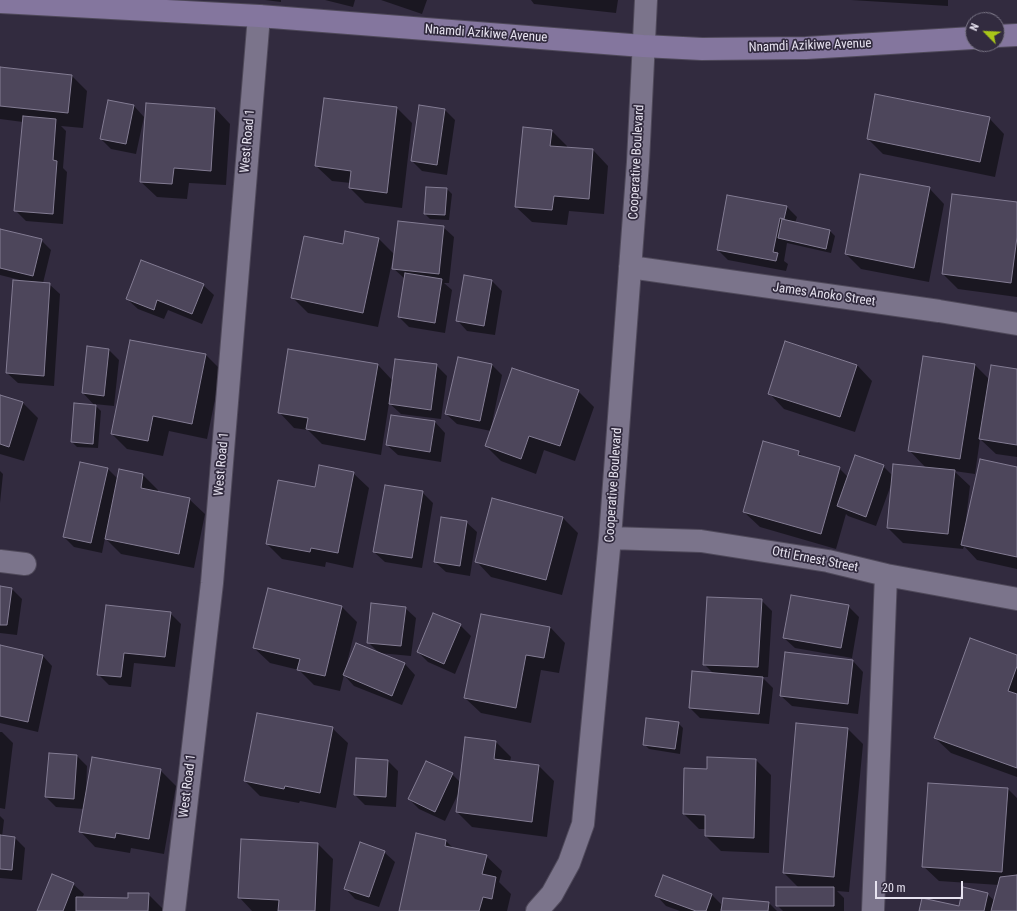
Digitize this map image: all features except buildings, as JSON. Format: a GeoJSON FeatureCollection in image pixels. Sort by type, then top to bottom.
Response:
{"type":"FeatureCollection","features":[{"type":"Feature","properties":{"kind":"main road","name":"Nnamdi Azikiwe Avenue"},"geometry":{"type":"LineString","coordinates":[[0,2],[259,16],[643,46],[702,49],[806,48],[965,38]]}},
{"type":"Feature","properties":{"kind":"main road"},"geometry":{"type":"LineString","coordinates":[[1005,36],[1017,35]]}},
{"type":"Feature","properties":{"kind":"street","name":"Cooperative Boulevard"},"geometry":{"type":"LineString","coordinates":[[537,911],[552,894],[569,863],[583,824],[610,538],[638,162],[646,0]]}},
{"type":"Feature","properties":{"kind":"street","name":"West Road 1"},"geometry":{"type":"LineString","coordinates":[[174,911],[212,583],[259,16]]}},
{"type":"Feature","properties":{"kind":"street","name":"James Anoko Street"},"geometry":{"type":"LineString","coordinates":[[630,267],[939,311],[1017,324]]}},
{"type":"Feature","properties":{"kind":"street","name":"Otti Ernest Street"},"geometry":{"type":"LineString","coordinates":[[610,538],[701,541],[828,561],[886,575],[1017,599]]}},
{"type":"Feature","properties":{"kind":"street"},"geometry":{"type":"LineString","coordinates":[[0,561],[25,564]]}},
{"type":"Feature","properties":{"kind":"street"},"geometry":{"type":"LineString","coordinates":[[873,911],[886,575]]}}]}
